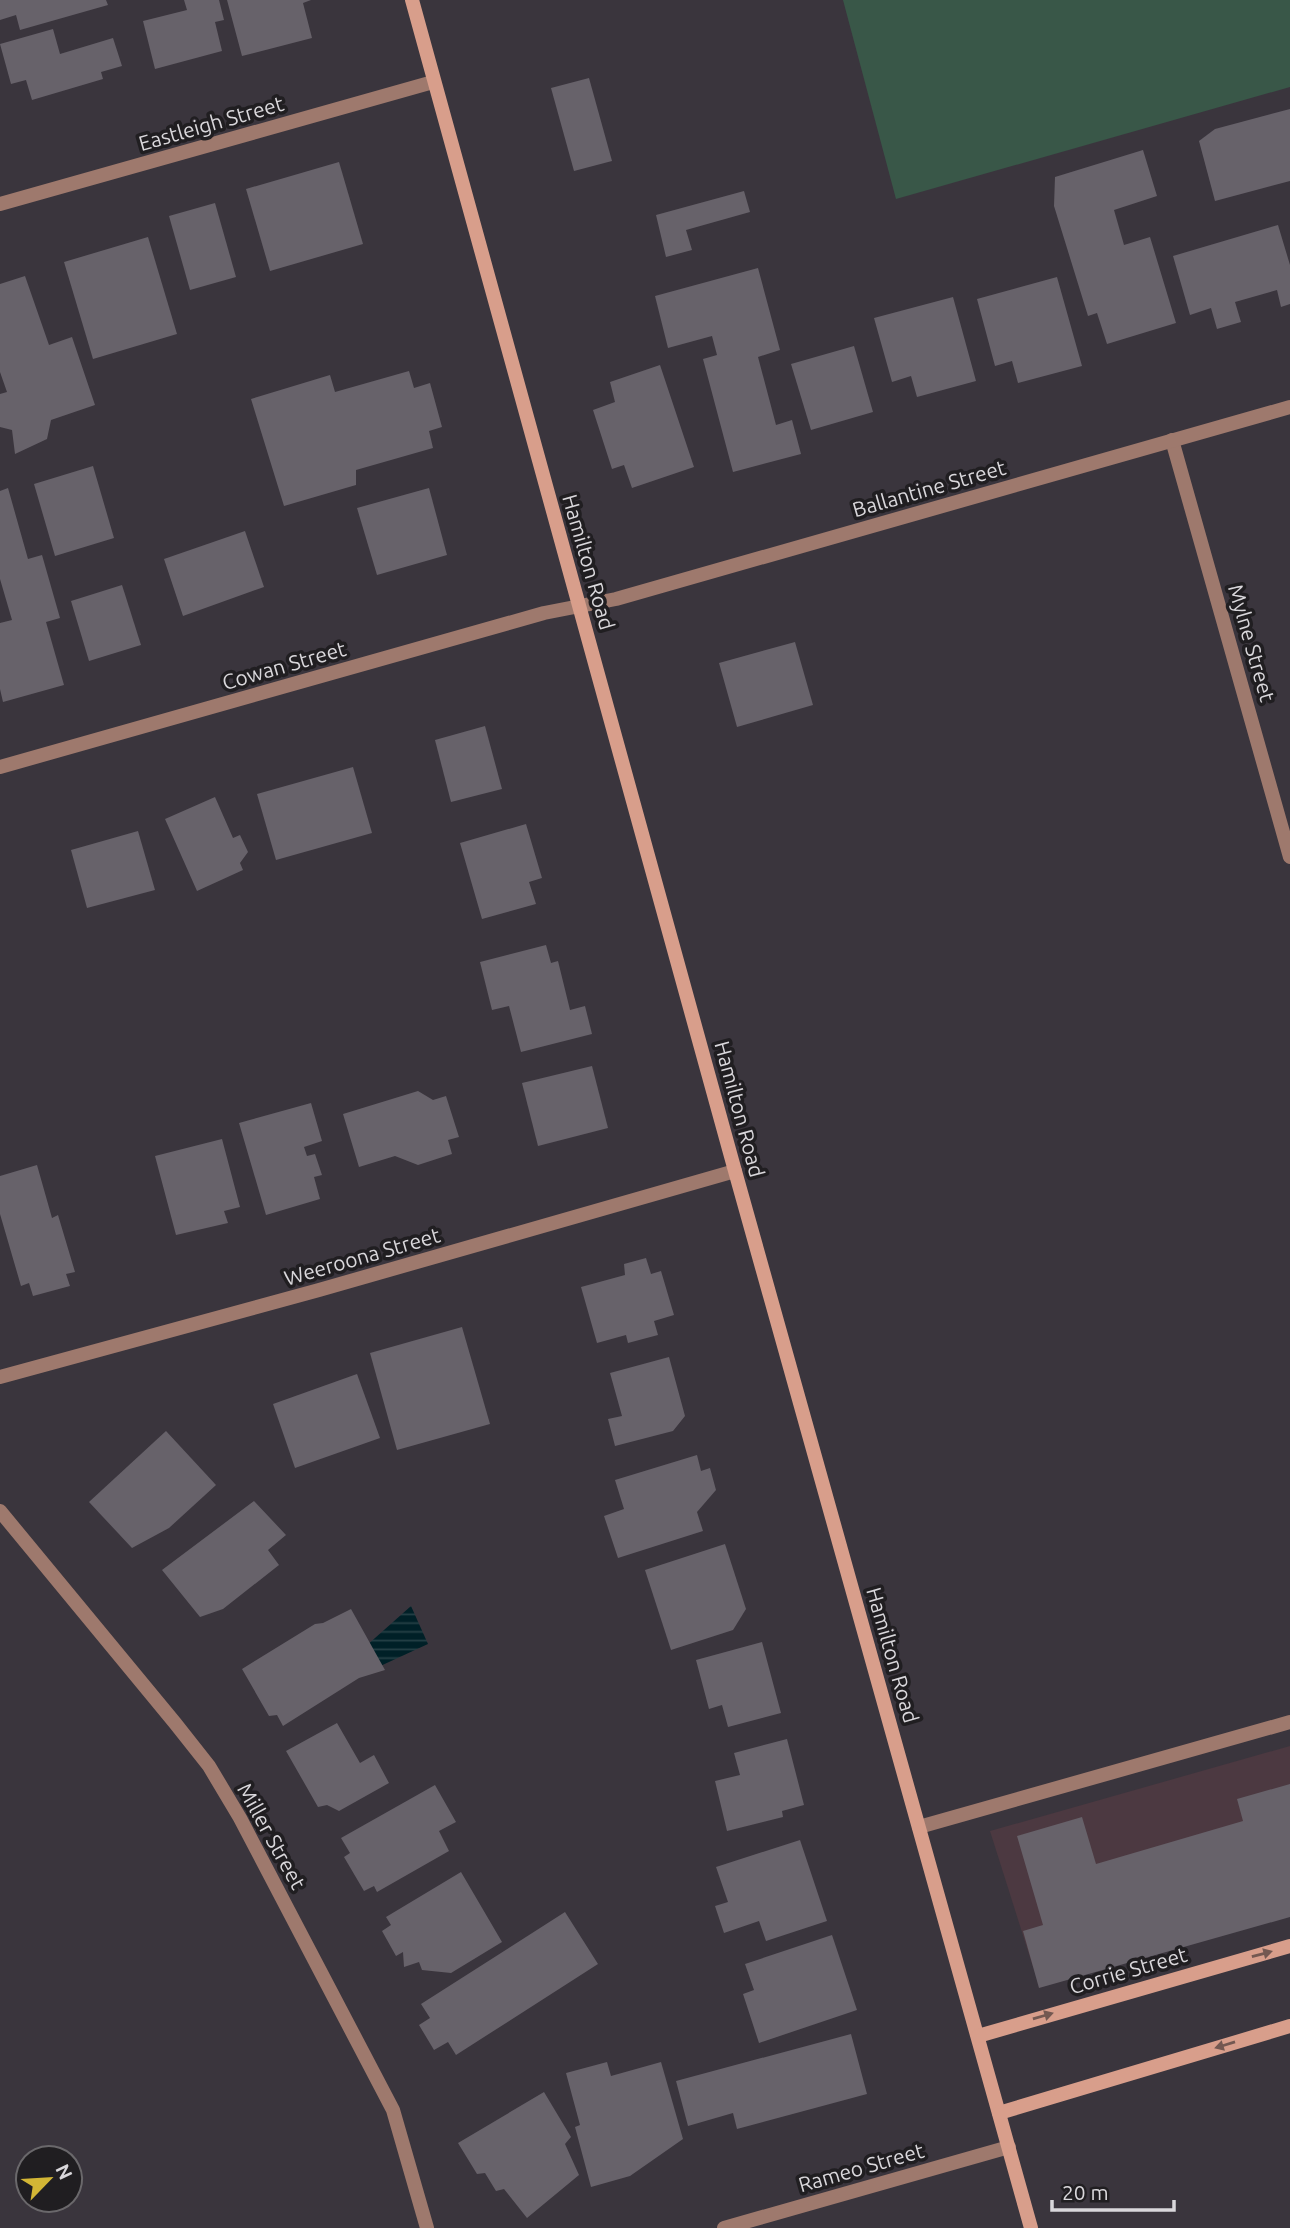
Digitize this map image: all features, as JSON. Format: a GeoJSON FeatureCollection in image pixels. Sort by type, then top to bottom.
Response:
{"type":"FeatureCollection","features":[{"type":"Feature","properties":{"kind":"main road","name":"Hamilton Road"},"geometry":{"type":"LineString","coordinates":[[412,0],[735,1171],[1031,2228]]}},
{"type":"Feature","properties":{"kind":"main road","name":"Corrie Street"},"geometry":{"type":"LineString","coordinates":[[978,2036],[1290,1946]]}},
{"type":"Feature","properties":{"kind":"main road"},"geometry":{"type":"LineString","coordinates":[[999,2113],[1290,2026]]}},
{"type":"Feature","properties":{"kind":"street","name":"Eastleigh Street"},"geometry":{"type":"LineString","coordinates":[[0,204],[433,82]]}},
{"type":"Feature","properties":{"kind":"street","name":"Ballantine Street"},"geometry":{"type":"LineString","coordinates":[[579,607],[616,599],[1290,407]]}},
{"type":"Feature","properties":{"kind":"street","name":"Mylne Street"},"geometry":{"type":"LineString","coordinates":[[1172,440],[1290,857]]}},
{"type":"Feature","properties":{"kind":"street","name":"Cowan Street"},"geometry":{"type":"LineString","coordinates":[[0,767],[529,617],[579,607]]}},
{"type":"Feature","properties":{"kind":"street","name":"Weeroona Street"},"geometry":{"type":"LineString","coordinates":[[0,1377],[319,1290],[735,1171]]}},
{"type":"Feature","properties":{"kind":"street","name":"Miller Street"},"geometry":{"type":"LineString","coordinates":[[0,1511],[209,1766],[240,1818],[393,2110],[427,2228]]}},
{"type":"Feature","properties":{"kind":"street"},"geometry":{"type":"LineString","coordinates":[[919,1828],[1290,1722]]}},
{"type":"Feature","properties":{"kind":"street","name":"Rameo Street"},"geometry":{"type":"LineString","coordinates":[[724,2228],[1009,2147]]}},
{"type":"Feature","properties":{"kind":"shaded area"},"geometry":{"type":"Polygon","coordinates":[[[1290,1746],[1290,1894],[1033,1967],[990,1831],[1290,1746]]]}},
{"type":"Feature","properties":{"kind":"green space"},"geometry":{"type":"Polygon","coordinates":[[[843,0],[1290,0],[1290,87],[896,199],[843,0]]]}},
{"type":"Feature","properties":{"kind":"water"},"geometry":{"type":"Polygon","coordinates":[[[411,1606],[428,1644],[376,1668],[366,1646],[411,1606]]]}},
{"type":"Feature","properties":{"kind":"building"},"geometry":{"type":"Polygon","coordinates":[[[0,0],[106,0],[108,5],[20,30],[16,15],[0,20],[0,0]]]}},
{"type":"Feature","properties":{"kind":"building"},"geometry":{"type":"Polygon","coordinates":[[[184,0],[219,0],[224,20],[215,22],[222,51],[155,69],[143,21],[187,10],[184,0]]]}},
{"type":"Feature","properties":{"kind":"building"},"geometry":{"type":"Polygon","coordinates":[[[227,0],[311,0],[303,3],[312,38],[242,56],[227,0]]]}},
{"type":"Feature","properties":{"kind":"building"},"geometry":{"type":"Polygon","coordinates":[[[53,29],[60,54],[113,38],[122,66],[101,72],[103,79],[32,100],[26,80],[11,84],[0,44],[53,29]]]}},
{"type":"Feature","properties":{"kind":"building"},"geometry":{"type":"Polygon","coordinates":[[[589,78],[612,161],[574,171],[551,88],[589,78]]]}},
{"type":"Feature","properties":{"kind":"building"},"geometry":{"type":"Polygon","coordinates":[[[1290,109],[1290,181],[1215,201],[1199,141],[1215,129],[1290,109]]]}},
{"type":"Feature","properties":{"kind":"building"},"geometry":{"type":"Polygon","coordinates":[[[1143,150],[1157,196],[1114,210],[1124,245],[1150,237],[1176,323],[1107,344],[1097,313],[1088,316],[1054,206],[1055,177],[1143,150]]]}},
{"type":"Feature","properties":{"kind":"building"},"geometry":{"type":"Polygon","coordinates":[[[339,162],[363,244],[270,271],[246,189],[339,162]]]}},
{"type":"Feature","properties":{"kind":"building"},"geometry":{"type":"Polygon","coordinates":[[[744,191],[750,212],[686,230],[692,250],[666,257],[656,215],[744,191]]]}},
{"type":"Feature","properties":{"kind":"building"},"geometry":{"type":"Polygon","coordinates":[[[215,203],[236,277],[190,290],[169,216],[215,203]]]}},
{"type":"Feature","properties":{"kind":"building"},"geometry":{"type":"Polygon","coordinates":[[[1278,225],[1290,265],[1290,304],[1281,307],[1277,290],[1235,302],[1241,322],[1217,329],[1211,308],[1190,315],[1173,256],[1278,225]]]}},
{"type":"Feature","properties":{"kind":"building"},"geometry":{"type":"Polygon","coordinates":[[[148,237],[177,334],[93,359],[64,262],[148,237]]]}},
{"type":"Feature","properties":{"kind":"building"},"geometry":{"type":"Polygon","coordinates":[[[758,268],[780,350],[758,357],[776,425],[792,420],[801,454],[733,472],[703,359],[717,355],[712,336],[668,348],[655,296],[758,268]]]}},
{"type":"Feature","properties":{"kind":"building"},"geometry":{"type":"Polygon","coordinates":[[[25,276],[49,345],[72,337],[95,405],[51,420],[47,439],[15,454],[12,430],[0,427],[0,394],[7,392],[0,372],[0,284],[25,276]]]}},
{"type":"Feature","properties":{"kind":"building"},"geometry":{"type":"Polygon","coordinates":[[[1057,277],[1082,366],[1018,383],[1012,361],[995,366],[977,299],[1057,277]]]}},
{"type":"Feature","properties":{"kind":"building"},"geometry":{"type":"Polygon","coordinates":[[[953,297],[976,381],[917,397],[911,376],[892,382],[874,318],[953,297]]]}},
{"type":"Feature","properties":{"kind":"building"},"geometry":{"type":"Polygon","coordinates":[[[854,346],[873,412],[811,430],[791,364],[854,346]]]}},
{"type":"Feature","properties":{"kind":"building"},"geometry":{"type":"Polygon","coordinates":[[[660,365],[694,467],[632,488],[624,465],[612,469],[593,410],[615,402],[610,382],[660,365]]]}},
{"type":"Feature","properties":{"kind":"building"},"geometry":{"type":"Polygon","coordinates":[[[409,371],[414,388],[430,383],[442,427],[429,431],[433,448],[356,470],[356,485],[284,506],[251,399],[330,375],[335,392],[409,371]]]}},
{"type":"Feature","properties":{"kind":"building"},"geometry":{"type":"Polygon","coordinates":[[[93,466],[114,538],[55,556],[34,484],[93,466]]]}},
{"type":"Feature","properties":{"kind":"building"},"geometry":{"type":"Polygon","coordinates":[[[8,488],[28,559],[42,555],[60,618],[46,622],[64,685],[3,702],[0,689],[0,623],[12,620],[0,579],[0,491],[8,488]]]}},
{"type":"Feature","properties":{"kind":"building"},"geometry":{"type":"Polygon","coordinates":[[[429,488],[447,555],[377,575],[357,508],[429,488]]]}},
{"type":"Feature","properties":{"kind":"building"},"geometry":{"type":"Polygon","coordinates":[[[245,531],[264,587],[183,616],[164,559],[245,531]]]}},
{"type":"Feature","properties":{"kind":"building"},"geometry":{"type":"Polygon","coordinates":[[[122,585],[141,645],[89,661],[71,601],[122,585]]]}},
{"type":"Feature","properties":{"kind":"building"},"geometry":{"type":"Polygon","coordinates":[[[795,642],[813,705],[737,727],[719,663],[795,642]]]}},
{"type":"Feature","properties":{"kind":"building"},"geometry":{"type":"Polygon","coordinates":[[[485,726],[502,789],[451,802],[435,740],[485,726]]]}},
{"type":"Feature","properties":{"kind":"building"},"geometry":{"type":"Polygon","coordinates":[[[353,767],[372,833],[276,860],[257,794],[353,767]]]}},
{"type":"Feature","properties":{"kind":"building"},"geometry":{"type":"Polygon","coordinates":[[[215,797],[233,838],[240,835],[248,852],[240,863],[243,870],[197,891],[165,819],[215,797]]]}},
{"type":"Feature","properties":{"kind":"building"},"geometry":{"type":"Polygon","coordinates":[[[526,824],[542,878],[529,882],[536,904],[482,919],[460,843],[526,824]]]}},
{"type":"Feature","properties":{"kind":"building"},"geometry":{"type":"Polygon","coordinates":[[[138,831],[155,890],[87,908],[71,850],[138,831]]]}},
{"type":"Feature","properties":{"kind":"building"},"geometry":{"type":"Polygon","coordinates":[[[546,945],[551,963],[558,961],[570,1010],[585,1006],[592,1034],[521,1052],[509,1006],[492,1010],[480,962],[546,945]]]}},
{"type":"Feature","properties":{"kind":"building"},"geometry":{"type":"Polygon","coordinates":[[[592,1066],[608,1128],[538,1146],[522,1083],[592,1066]]]}},
{"type":"Feature","properties":{"kind":"building"},"geometry":{"type":"Polygon","coordinates":[[[418,1091],[433,1100],[446,1096],[459,1137],[448,1140],[452,1154],[418,1165],[395,1156],[359,1167],[343,1114],[418,1091]]]}},
{"type":"Feature","properties":{"kind":"building"},"geometry":{"type":"Polygon","coordinates":[[[311,1103],[322,1141],[304,1147],[307,1156],[315,1154],[322,1175],[314,1177],[320,1199],[266,1215],[239,1123],[311,1103]]]}},
{"type":"Feature","properties":{"kind":"building"},"geometry":{"type":"Polygon","coordinates":[[[222,1139],[240,1207],[224,1211],[228,1223],[176,1235],[155,1156],[222,1139]]]}},
{"type":"Feature","properties":{"kind":"building"},"geometry":{"type":"Polygon","coordinates":[[[37,1165],[52,1218],[58,1215],[75,1272],[66,1274],[70,1286],[33,1296],[29,1283],[21,1286],[0,1214],[0,1176],[37,1165]]]}},
{"type":"Feature","properties":{"kind":"building"},"geometry":{"type":"Polygon","coordinates":[[[646,1258],[651,1274],[661,1271],[674,1315],[654,1321],[658,1335],[628,1343],[626,1335],[597,1343],[581,1287],[625,1275],[624,1264],[646,1258]]]}},
{"type":"Feature","properties":{"kind":"building"},"geometry":{"type":"Polygon","coordinates":[[[462,1327],[490,1424],[397,1450],[370,1353],[462,1327]]]}},
{"type":"Feature","properties":{"kind":"building"},"geometry":{"type":"Polygon","coordinates":[[[669,1357],[685,1416],[673,1431],[615,1446],[608,1419],[622,1416],[610,1373],[669,1357]]]}},
{"type":"Feature","properties":{"kind":"building"},"geometry":{"type":"Polygon","coordinates":[[[357,1374],[380,1438],[295,1468],[273,1404],[357,1374]]]}},
{"type":"Feature","properties":{"kind":"building"},"geometry":{"type":"Polygon","coordinates":[[[166,1431],[216,1485],[169,1528],[132,1548],[89,1502],[166,1431]]]}},
{"type":"Feature","properties":{"kind":"building"},"geometry":{"type":"Polygon","coordinates":[[[697,1455],[701,1471],[710,1468],[716,1490],[697,1512],[703,1531],[618,1558],[604,1516],[624,1509],[615,1480],[697,1455]]]}},
{"type":"Feature","properties":{"kind":"building"},"geometry":{"type":"Polygon","coordinates":[[[254,1501],[286,1535],[268,1550],[279,1565],[223,1609],[200,1617],[162,1570],[254,1501]]]}},
{"type":"Feature","properties":{"kind":"building"},"geometry":{"type":"Polygon","coordinates":[[[725,1544],[746,1609],[733,1630],[671,1650],[645,1570],[725,1544]]]}},
{"type":"Feature","properties":{"kind":"building"},"geometry":{"type":"Polygon","coordinates":[[[351,1609],[385,1670],[359,1678],[283,1726],[277,1715],[269,1716],[242,1669],[315,1624],[323,1623],[351,1609]]]}},
{"type":"Feature","properties":{"kind":"building"},"geometry":{"type":"Polygon","coordinates":[[[762,1642],[781,1713],[728,1727],[722,1705],[709,1709],[696,1660],[762,1642]]]}},
{"type":"Feature","properties":{"kind":"building"},"geometry":{"type":"Polygon","coordinates":[[[337,1723],[360,1763],[374,1755],[389,1783],[339,1811],[327,1805],[318,1807],[286,1751],[337,1723]]]}},
{"type":"Feature","properties":{"kind":"building"},"geometry":{"type":"Polygon","coordinates":[[[787,1739],[804,1805],[782,1811],[783,1817],[727,1831],[715,1781],[740,1775],[734,1753],[787,1739]]]}},
{"type":"Feature","properties":{"kind":"building"},"geometry":{"type":"Polygon","coordinates":[[[1290,1784],[1290,1917],[1039,1988],[1023,1931],[1043,1925],[1017,1836],[1082,1817],[1096,1864],[1243,1821],[1237,1799],[1290,1784]]]}},
{"type":"Feature","properties":{"kind":"building"},"geometry":{"type":"Polygon","coordinates":[[[435,1785],[456,1822],[439,1831],[449,1851],[377,1892],[374,1886],[364,1891],[344,1857],[350,1853],[341,1838],[435,1785]]]}},
{"type":"Feature","properties":{"kind":"building"},"geometry":{"type":"Polygon","coordinates":[[[800,1840],[827,1921],[766,1941],[759,1921],[724,1933],[715,1906],[728,1902],[716,1867],[800,1840]]]}},
{"type":"Feature","properties":{"kind":"building"},"geometry":{"type":"Polygon","coordinates":[[[461,1872],[502,1942],[451,1973],[422,1970],[419,1962],[404,1967],[403,1952],[396,1956],[382,1931],[391,1925],[386,1917],[461,1872]]]}},
{"type":"Feature","properties":{"kind":"building"},"geometry":{"type":"Polygon","coordinates":[[[565,1912],[598,1964],[456,2055],[448,2042],[434,2050],[419,2025],[430,2018],[421,2004],[565,1912]]]}},
{"type":"Feature","properties":{"kind":"building"},"geometry":{"type":"Polygon","coordinates":[[[832,1935],[857,2010],[759,2043],[743,1994],[754,1990],[745,1964],[832,1935]]]}},
{"type":"Feature","properties":{"kind":"building"},"geometry":{"type":"Polygon","coordinates":[[[851,2034],[867,2094],[737,2129],[733,2113],[688,2126],[676,2081],[851,2034]]]}},
{"type":"Feature","properties":{"kind":"building"},"geometry":{"type":"Polygon","coordinates":[[[607,2062],[611,2076],[661,2062],[683,2139],[630,2176],[591,2187],[575,2127],[580,2125],[566,2073],[607,2062]]]}},
{"type":"Feature","properties":{"kind":"building"},"geometry":{"type":"Polygon","coordinates":[[[544,2092],[571,2137],[565,2144],[579,2175],[527,2218],[504,2189],[496,2191],[485,2173],[477,2174],[458,2143],[544,2092]]]}}]}
